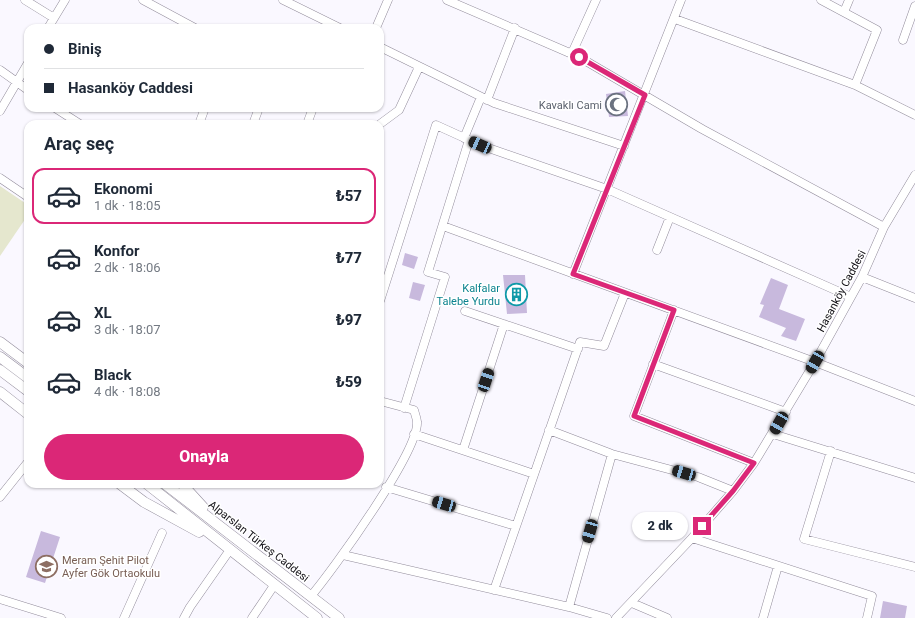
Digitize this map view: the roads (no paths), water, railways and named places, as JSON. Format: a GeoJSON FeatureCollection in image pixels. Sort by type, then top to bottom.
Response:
{"type":"FeatureCollection","features":[{"type":"Feature","properties":{"kind":"main road"},"geometry":{"type":"LineString","coordinates":[[0,342],[24,360]]}},
{"type":"Feature","properties":{"kind":"main road"},"geometry":{"type":"LineString","coordinates":[[0,357],[24,375]]}},
{"type":"Feature","properties":{"kind":"main road"},"geometry":{"type":"LineString","coordinates":[[0,370],[24,389]]}},
{"type":"Feature","properties":{"kind":"main road"},"geometry":{"type":"LineString","coordinates":[[0,392],[24,411]]}},
{"type":"Feature","properties":{"kind":"main road"},"geometry":{"type":"LineString","coordinates":[[126,488],[151,506],[189,525],[241,564],[261,573]]}},
{"type":"Feature","properties":{"kind":"main road"},"geometry":{"type":"LineString","coordinates":[[152,488],[317,618]]}},
{"type":"Feature","properties":{"kind":"main road","name":"Alparslan Türkeş Caddesi"},"geometry":{"type":"LineString","coordinates":[[170,488],[339,618]]}},
{"type":"Feature","properties":{"kind":"main road"},"geometry":{"type":"LineString","coordinates":[[186,488],[201,505],[253,546],[268,563]]}},
{"type":"Feature","properties":{"kind":"street"},"geometry":{"type":"LineString","coordinates":[[25,0],[54,18]]}},
{"type":"Feature","properties":{"kind":"street"},"geometry":{"type":"LineString","coordinates":[[50,24],[65,0]]}},
{"type":"Feature","properties":{"kind":"street"},"geometry":{"type":"LineString","coordinates":[[143,0],[188,24]]}},
{"type":"Feature","properties":{"kind":"street"},"geometry":{"type":"LineString","coordinates":[[283,0],[332,24]]}},
{"type":"Feature","properties":{"kind":"street"},"geometry":{"type":"LineString","coordinates":[[378,24],[388,0]]}},
{"type":"Feature","properties":{"kind":"street"},"geometry":{"type":"LineString","coordinates":[[447,0],[572,53],[702,129],[884,227]]}},
{"type":"Feature","properties":{"kind":"street"},"geometry":{"type":"LineString","coordinates":[[572,53],[596,0]]}},
{"type":"Feature","properties":{"kind":"street"},"geometry":{"type":"LineString","coordinates":[[573,274],[675,19],[681,0]]}},
{"type":"Feature","properties":{"kind":"street"},"geometry":{"type":"LineString","coordinates":[[821,0],[877,30],[855,85]]}},
{"type":"Feature","properties":{"kind":"street"},"geometry":{"type":"LineString","coordinates":[[844,12],[849,0]]}},
{"type":"Feature","properties":{"kind":"street"},"geometry":{"type":"LineString","coordinates":[[903,40],[915,6]]}},
{"type":"Feature","properties":{"kind":"street"},"geometry":{"type":"LineString","coordinates":[[675,19],[855,85],[915,115]]}},
{"type":"Feature","properties":{"kind":"street"},"geometry":{"type":"LineString","coordinates":[[404,408],[445,276],[428,272],[443,226],[466,139],[515,28]]}},
{"type":"Feature","properties":{"kind":"street"},"geometry":{"type":"LineString","coordinates":[[384,50],[484,98],[624,146]]}},
{"type":"Feature","properties":{"kind":"street"},"geometry":{"type":"LineString","coordinates":[[384,121],[399,110],[419,67]]}},
{"type":"Feature","properties":{"kind":"street"},"geometry":{"type":"LineString","coordinates":[[0,70],[24,87]]}},
{"type":"Feature","properties":{"kind":"street"},"geometry":{"type":"LineString","coordinates":[[0,110],[24,70]]}},
{"type":"Feature","properties":{"kind":"street"},"geometry":{"type":"LineString","coordinates":[[61,112],[74,120]]}},
{"type":"Feature","properties":{"kind":"street"},"geometry":{"type":"LineString","coordinates":[[384,288],[436,125],[466,139],[607,189],[851,297]]}},
{"type":"Feature","properties":{"kind":"street","name":"Hasanköy Caddesi"},"geometry":{"type":"LineString","coordinates":[[616,618],[632,603],[692,538],[733,491],[754,463],[773,434],[815,362],[862,277],[884,227],[915,175]]}},
{"type":"Feature","properties":{"kind":"street"},"geometry":{"type":"LineString","coordinates":[[0,178],[24,194]]}},
{"type":"Feature","properties":{"kind":"street"},"geometry":{"type":"LineString","coordinates":[[657,250],[670,217]]}},
{"type":"Feature","properties":{"kind":"street"},"geometry":{"type":"LineString","coordinates":[[443,226],[815,362],[915,401]]}},
{"type":"Feature","properties":{"kind":"street"},"geometry":{"type":"LineString","coordinates":[[862,277],[915,298]]}},
{"type":"Feature","properties":{"kind":"street"},"geometry":{"type":"LineString","coordinates":[[494,590],[580,342],[604,346],[625,293]]}},
{"type":"Feature","properties":{"kind":"street"},"geometry":{"type":"LineString","coordinates":[[674,310],[634,416],[754,463]]}},
{"type":"Feature","properties":{"kind":"street"},"geometry":{"type":"LineString","coordinates":[[465,311],[578,349]]}},
{"type":"Feature","properties":{"kind":"street"},"geometry":{"type":"LineString","coordinates":[[463,450],[504,324]]}},
{"type":"Feature","properties":{"kind":"street"},"geometry":{"type":"LineString","coordinates":[[654,364],[786,412]]}},
{"type":"Feature","properties":{"kind":"street"},"geometry":{"type":"LineString","coordinates":[[311,596],[343,555],[408,454],[417,423],[414,410],[384,402]]}},
{"type":"Feature","properties":{"kind":"street"},"geometry":{"type":"LineString","coordinates":[[550,430],[612,454],[698,477],[733,491]]}},
{"type":"Feature","properties":{"kind":"street"},"geometry":{"type":"LineString","coordinates":[[414,434],[534,474]]}},
{"type":"Feature","properties":{"kind":"street"},"geometry":{"type":"LineString","coordinates":[[773,434],[915,478]]}},
{"type":"Feature","properties":{"kind":"street"},"geometry":{"type":"LineString","coordinates":[[831,451],[804,539],[915,567]]}},
{"type":"Feature","properties":{"kind":"street"},"geometry":{"type":"LineString","coordinates":[[569,607],[612,454]]}},
{"type":"Feature","properties":{"kind":"street"},"geometry":{"type":"LineString","coordinates":[[0,497],[24,467]]}},
{"type":"Feature","properties":{"kind":"street"},"geometry":{"type":"LineString","coordinates":[[386,487],[516,526]]}},
{"type":"Feature","properties":{"kind":"street"},"geometry":{"type":"LineString","coordinates":[[124,618],[162,533]]}},
{"type":"Feature","properties":{"kind":"street"},"geometry":{"type":"LineString","coordinates":[[692,538],[872,596],[867,618]]}},
{"type":"Feature","properties":{"kind":"street"},"geometry":{"type":"LineString","coordinates":[[184,618],[227,554]]}},
{"type":"Feature","properties":{"kind":"street"},"geometry":{"type":"LineString","coordinates":[[343,555],[569,607],[608,618]]}},
{"type":"Feature","properties":{"kind":"street"},"geometry":{"type":"LineString","coordinates":[[763,618],[778,566]]}},
{"type":"Feature","properties":{"kind":"street"},"geometry":{"type":"LineString","coordinates":[[252,618],[275,584]]}},
{"type":"Feature","properties":{"kind":"street"},"geometry":{"type":"LineString","coordinates":[[0,599],[61,618]]}},
{"type":"Feature","properties":{"kind":"street"},"geometry":{"type":"LineString","coordinates":[[632,603],[667,618]]}},
{"type":"Feature","properties":{"kind":"place","name":"Kavaklı Cami"},"geometry":{"type":"Point","coordinates":[617,105]}},
{"type":"Feature","properties":{"kind":"place","name":"Kalfalar Talebe Yurdu"},"geometry":{"type":"Point","coordinates":[516,294]}},
{"type":"Feature","properties":{"kind":"place","name":"Meram Şehit Pilot Ayfer Gök Ortaokulu"},"geometry":{"type":"Point","coordinates":[46,566]}}]}
